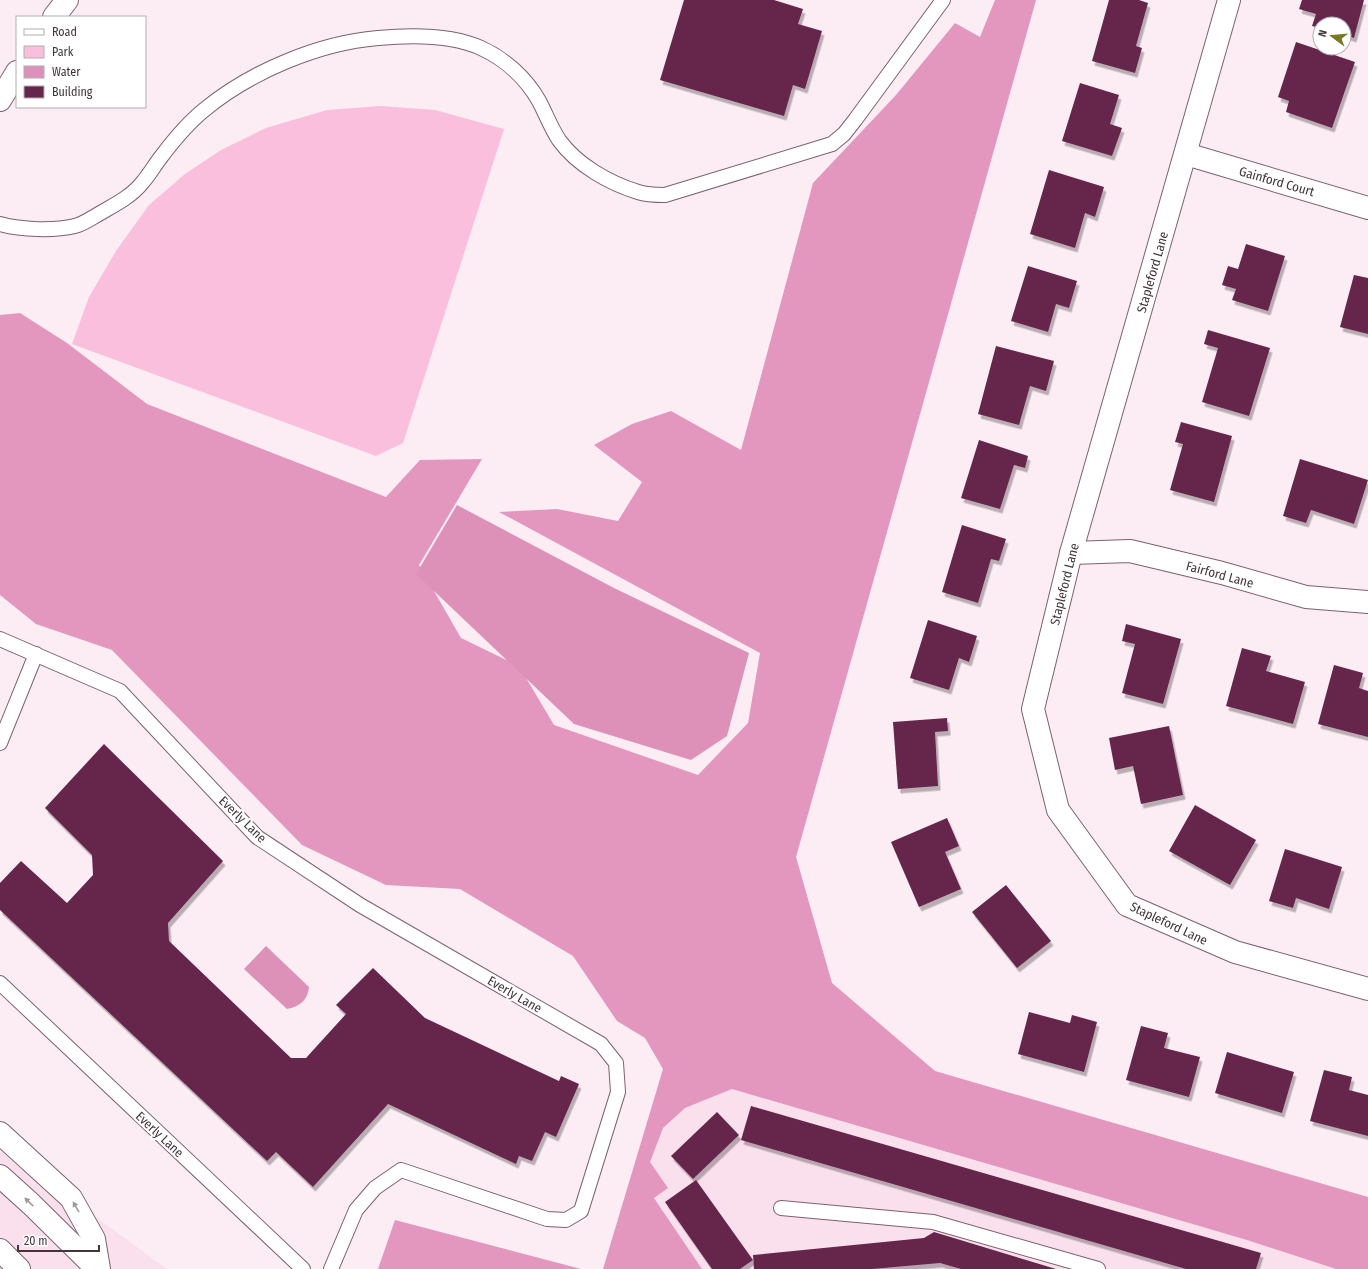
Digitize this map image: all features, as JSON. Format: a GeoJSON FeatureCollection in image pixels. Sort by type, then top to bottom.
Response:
{"type":"FeatureCollection","features":[{"type":"Feature","properties":{"kind":"main road"},"geometry":{"type":"LineString","coordinates":[[55,16],[67,0]]}},
{"type":"Feature","properties":{"kind":"main road","name":"Stapleford Lane"},"geometry":{"type":"LineString","coordinates":[[1229,0],[1071,553],[1033,709],[1058,810],[1127,905],[1235,952],[1368,989]]}},
{"type":"Feature","properties":{"kind":"main road"},"geometry":{"type":"LineString","coordinates":[[0,100],[16,74]]}},
{"type":"Feature","properties":{"kind":"main road","name":"Gainford Court"},"geometry":{"type":"LineString","coordinates":[[1186,154],[1368,208]]}},
{"type":"Feature","properties":{"kind":"main road","name":"Fairford Lane"},"geometry":{"type":"LineString","coordinates":[[1071,553],[1130,551],[1222,573],[1306,597],[1368,602]]}},
{"type":"Feature","properties":{"kind":"main road"},"geometry":{"type":"LineString","coordinates":[[0,1133],[71,1198],[94,1239],[98,1269]]}},
{"type":"Feature","properties":{"kind":"main road"},"geometry":{"type":"LineString","coordinates":[[0,1176],[98,1269]]}},
{"type":"Feature","properties":{"kind":"main road"},"geometry":{"type":"LineString","coordinates":[[0,1250],[19,1269]]}},
{"type":"Feature","properties":{"kind":"lane"},"geometry":{"type":"LineString","coordinates":[[0,224],[42,229],[75,226],[88,221],[121,201],[131,193],[142,183],[162,155],[192,121],[214,102],[237,87],[277,64],[354,42],[394,37],[462,41],[482,48],[508,64],[520,76],[531,89],[539,102],[559,140],[571,154],[586,167],[603,177],[638,192],[665,195],[832,144],[844,134],[855,120],[943,0]]}},
{"type":"Feature","properties":{"kind":"lane","name":"Everly Lane"},"geometry":{"type":"LineString","coordinates":[[0,639],[120,691],[257,836],[360,905],[601,1044],[616,1062],[618,1092],[581,1211],[566,1220],[547,1219],[400,1170],[375,1188],[356,1210],[331,1269]]}},
{"type":"Feature","properties":{"kind":"lane"},"geometry":{"type":"LineString","coordinates":[[0,743],[36,654]]}},
{"type":"Feature","properties":{"kind":"lane","name":"Everly Lane"},"geometry":{"type":"LineString","coordinates":[[0,983],[303,1269]]}},
{"type":"Feature","properties":{"kind":"lane"},"geometry":{"type":"LineString","coordinates":[[781,1208],[933,1222],[1098,1269]]}},
{"type":"Feature","properties":{"kind":"shaded area"},"geometry":{"type":"Polygon","coordinates":[[[995,0],[1036,0],[796,857],[832,983],[935,1071],[1368,1197],[1368,1269],[1336,1269],[1247,1240],[732,1089],[685,1108],[663,1128],[650,1162],[668,1188],[654,1198],[702,1269],[603,1269],[663,1069],[645,1038],[617,1021],[573,956],[460,889],[386,885],[302,845],[112,650],[36,624],[0,595],[0,315],[20,313],[67,343],[147,404],[386,497],[420,460],[482,459],[419,565],[461,638],[519,666],[554,725],[698,775],[748,723],[760,653],[499,512],[557,509],[618,521],[642,482],[594,445],[632,424],[671,411],[741,450],[813,183],[896,95],[955,23],[980,37],[995,0]]]}},
{"type":"Feature","properties":{"kind":"shaded area"},"geometry":{"type":"Polygon","coordinates":[[[732,1089],[1247,1240],[1336,1269],[702,1269],[654,1197],[650,1162],[663,1128],[685,1108],[732,1089]]]}},
{"type":"Feature","properties":{"kind":"shaded area"},"geometry":{"type":"Polygon","coordinates":[[[0,1147],[167,1269],[0,1269],[0,1147]]]}},
{"type":"Feature","properties":{"kind":"shaded area"},"geometry":{"type":"Polygon","coordinates":[[[395,1220],[581,1269],[378,1269],[395,1220]]]}},
{"type":"Feature","properties":{"kind":"green space"},"geometry":{"type":"Polygon","coordinates":[[[380,106],[435,110],[504,129],[403,443],[376,456],[72,344],[89,297],[116,251],[149,205],[185,174],[221,150],[266,128],[327,110],[380,106]]]}},
{"type":"Feature","properties":{"kind":"water"},"geometry":{"type":"Polygon","coordinates":[[[457,505],[614,588],[749,653],[727,736],[691,760],[574,724],[416,574],[457,505]]]}},
{"type":"Feature","properties":{"kind":"water"},"geometry":{"type":"Polygon","coordinates":[[[266,946],[309,987],[307,996],[299,1005],[287,1009],[244,969],[266,946]]]}},
{"type":"Feature","properties":{"kind":"building"},"geometry":{"type":"Polygon","coordinates":[[[684,0],[774,0],[803,9],[798,24],[822,31],[805,89],[793,85],[784,116],[660,80],[684,0]]]}},
{"type":"Feature","properties":{"kind":"building"},"geometry":{"type":"Polygon","coordinates":[[[1109,0],[1139,0],[1148,3],[1136,46],[1142,48],[1135,73],[1092,61],[1109,0]]]}},
{"type":"Feature","properties":{"kind":"building"},"geometry":{"type":"Polygon","coordinates":[[[1302,0],[1364,0],[1354,38],[1352,37],[1352,16],[1315,16],[1316,14],[1299,9],[1302,0]]]}},
{"type":"Feature","properties":{"kind":"building"},"geometry":{"type":"Polygon","coordinates":[[[1296,42],[1312,47],[1312,56],[1337,56],[1355,62],[1332,128],[1286,112],[1289,101],[1278,97],[1296,42]]]}},
{"type":"Feature","properties":{"kind":"building"},"geometry":{"type":"Polygon","coordinates":[[[1080,83],[1119,95],[1110,124],[1122,128],[1112,156],[1062,141],[1080,83]]]}},
{"type":"Feature","properties":{"kind":"building"},"geometry":{"type":"Polygon","coordinates":[[[1049,170],[1104,187],[1095,217],[1085,213],[1075,248],[1030,234],[1049,170]]]}},
{"type":"Feature","properties":{"kind":"building"},"geometry":{"type":"Polygon","coordinates":[[[1246,244],[1285,256],[1268,311],[1232,300],[1236,289],[1222,285],[1228,266],[1238,269],[1246,244]]]}},
{"type":"Feature","properties":{"kind":"building"},"geometry":{"type":"Polygon","coordinates":[[[1028,266],[1077,281],[1069,308],[1056,304],[1048,332],[1011,321],[1028,266]]]}},
{"type":"Feature","properties":{"kind":"building"},"geometry":{"type":"Polygon","coordinates":[[[1354,275],[1368,278],[1368,334],[1340,327],[1354,275]]]}},
{"type":"Feature","properties":{"kind":"building"},"geometry":{"type":"Polygon","coordinates":[[[1208,330],[1270,348],[1249,416],[1202,402],[1218,348],[1204,344],[1208,330]]]}},
{"type":"Feature","properties":{"kind":"building"},"geometry":{"type":"Polygon","coordinates":[[[996,346],[1054,361],[1046,391],[1030,386],[1019,425],[978,414],[996,346]]]}},
{"type":"Feature","properties":{"kind":"building"},"geometry":{"type":"Polygon","coordinates":[[[1181,422],[1232,436],[1214,502],[1170,490],[1183,444],[1175,442],[1181,422]]]}},
{"type":"Feature","properties":{"kind":"building"},"geometry":{"type":"Polygon","coordinates":[[[979,440],[1028,456],[1025,468],[1014,465],[1000,509],[961,498],[979,440]]]}},
{"type":"Feature","properties":{"kind":"building"},"geometry":{"type":"Polygon","coordinates":[[[1300,459],[1368,480],[1354,524],[1311,510],[1306,523],[1283,516],[1300,459]]]}},
{"type":"Feature","properties":{"kind":"building"},"geometry":{"type":"Polygon","coordinates":[[[962,525],[1006,539],[999,561],[991,559],[978,603],[942,592],[962,525]]]}},
{"type":"Feature","properties":{"kind":"building"},"geometry":{"type":"Polygon","coordinates":[[[928,620],[977,636],[969,662],[959,658],[949,690],[910,678],[928,620]]]}},
{"type":"Feature","properties":{"kind":"building"},"geometry":{"type":"Polygon","coordinates":[[[1126,624],[1181,639],[1163,704],[1122,693],[1135,644],[1122,641],[1126,624]]]}},
{"type":"Feature","properties":{"kind":"building"},"geometry":{"type":"Polygon","coordinates":[[[1242,648],[1271,656],[1266,671],[1305,682],[1293,724],[1226,706],[1242,648]]]}},
{"type":"Feature","properties":{"kind":"building"},"geometry":{"type":"Polygon","coordinates":[[[1334,665],[1363,673],[1359,688],[1368,691],[1368,737],[1318,724],[1334,665]]]}},
{"type":"Feature","properties":{"kind":"building"},"geometry":{"type":"Polygon","coordinates":[[[947,718],[948,731],[935,732],[938,786],[898,789],[893,722],[947,718]]]}},
{"type":"Feature","properties":{"kind":"building"},"geometry":{"type":"Polygon","coordinates":[[[1169,726],[1183,795],[1141,804],[1133,766],[1115,770],[1109,738],[1169,726]]]}},
{"type":"Feature","properties":{"kind":"building"},"geometry":{"type":"Polygon","coordinates":[[[104,744],[223,861],[168,923],[169,941],[291,1058],[306,1058],[346,1014],[336,1005],[373,968],[425,1018],[559,1081],[561,1076],[579,1084],[556,1137],[545,1132],[532,1161],[519,1156],[516,1164],[388,1104],[313,1187],[276,1152],[267,1161],[0,910],[0,883],[21,861],[67,903],[93,875],[92,855],[45,808],[104,744]]]}},
{"type":"Feature","properties":{"kind":"building"},"geometry":{"type":"Polygon","coordinates":[[[1195,805],[1256,840],[1230,885],[1169,851],[1195,805]]]}},
{"type":"Feature","properties":{"kind":"building"},"geometry":{"type":"Polygon","coordinates":[[[947,818],[959,846],[945,852],[961,889],[919,907],[891,842],[947,818]]]}},
{"type":"Feature","properties":{"kind":"building"},"geometry":{"type":"Polygon","coordinates":[[[1285,849],[1342,867],[1329,909],[1296,898],[1293,908],[1269,901],[1285,849]]]}},
{"type":"Feature","properties":{"kind":"building"},"geometry":{"type":"Polygon","coordinates":[[[1006,885],[1051,941],[1017,968],[972,912],[1006,885]]]}},
{"type":"Feature","properties":{"kind":"building"},"geometry":{"type":"Polygon","coordinates":[[[1029,1012],[1070,1023],[1072,1015],[1097,1022],[1084,1072],[1018,1054],[1029,1012]]]}},
{"type":"Feature","properties":{"kind":"building"},"geometry":{"type":"Polygon","coordinates":[[[1141,1026],[1168,1033],[1164,1048],[1200,1057],[1189,1097],[1126,1080],[1141,1026]]]}},
{"type":"Feature","properties":{"kind":"building"},"geometry":{"type":"Polygon","coordinates":[[[1227,1052],[1294,1072],[1282,1113],[1215,1093],[1227,1052]]]}},
{"type":"Feature","properties":{"kind":"building"},"geometry":{"type":"Polygon","coordinates":[[[1324,1070],[1352,1077],[1349,1090],[1368,1095],[1368,1136],[1310,1121],[1324,1070]]]}},
{"type":"Feature","properties":{"kind":"building"},"geometry":{"type":"Polygon","coordinates":[[[751,1106],[1261,1253],[1256,1269],[1186,1269],[741,1140],[751,1106]]]}},
{"type":"Feature","properties":{"kind":"building"},"geometry":{"type":"Polygon","coordinates":[[[717,1112],[739,1135],[693,1179],[671,1156],[717,1112]]]}},
{"type":"Feature","properties":{"kind":"building"},"geometry":{"type":"Polygon","coordinates":[[[696,1180],[753,1260],[740,1269],[712,1269],[665,1202],[696,1180]]]}},
{"type":"Feature","properties":{"kind":"building"},"geometry":{"type":"Polygon","coordinates":[[[934,1232],[1056,1269],[961,1269],[940,1263],[872,1269],[754,1269],[753,1255],[924,1238],[934,1232]]]}}]}
